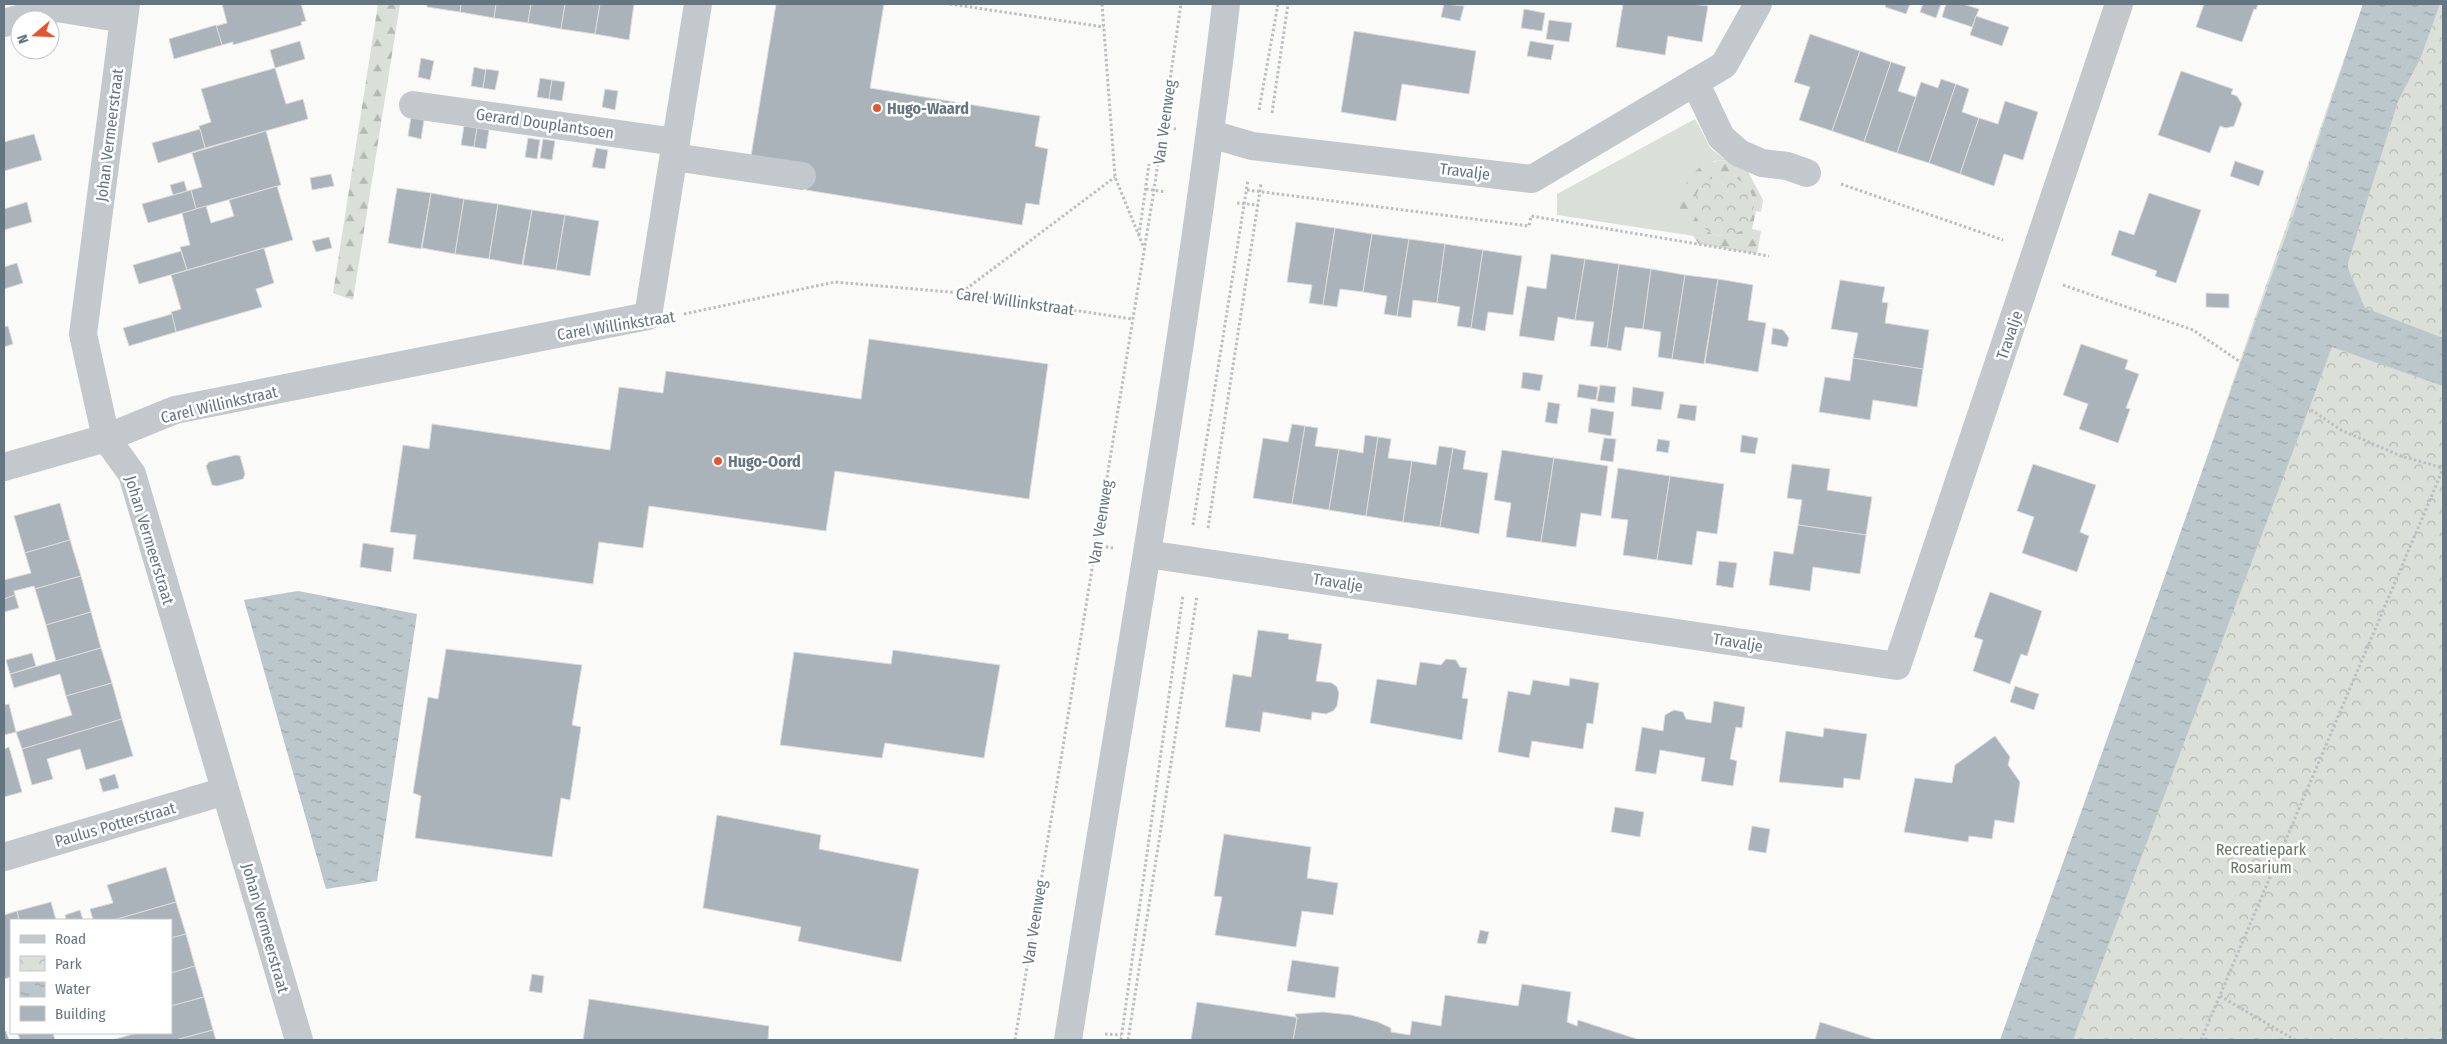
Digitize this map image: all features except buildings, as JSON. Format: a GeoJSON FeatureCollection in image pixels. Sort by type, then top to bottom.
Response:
{"type":"FeatureCollection","features":[{"type":"Feature","properties":{"kind":"street"},"geometry":{"type":"LineString","coordinates":[[648,316],[698,4]]}},
{"type":"Feature","properties":{"kind":"street"},"geometry":{"type":"LineString","coordinates":[[1068,1040],[1147,554],[1211,134],[1226,4]]}},
{"type":"Feature","properties":{"kind":"street","name":"Travalje"},"geometry":{"type":"LineString","coordinates":[[1211,134],[1260,147],[1532,179],[1724,65],[1758,4]]}},
{"type":"Feature","properties":{"kind":"street","name":"Travalje"},"geometry":{"type":"LineString","coordinates":[[1147,554],[1897,666],[2119,4]]}},
{"type":"Feature","properties":{"kind":"street"},"geometry":{"type":"LineString","coordinates":[[4,23],[57,8],[125,11]]}},
{"type":"Feature","properties":{"kind":"street","name":"Johan Vermeerstraat"},"geometry":{"type":"LineString","coordinates":[[125,11],[83,334],[106,438],[132,474],[299,1040]]}},
{"type":"Feature","properties":{"kind":"street"},"geometry":{"type":"LineString","coordinates":[[1695,82],[1721,136],[1739,153],[1762,164],[1787,166],[1807,173]]}},
{"type":"Feature","properties":{"kind":"street","name":"Gerard Douplantsoen"},"geometry":{"type":"LineString","coordinates":[[413,105],[675,149],[802,176]]}},
{"type":"Feature","properties":{"kind":"street","name":"Carel Willinkstraat"},"geometry":{"type":"LineString","coordinates":[[4,467],[106,438],[175,410],[648,316]]}},
{"type":"Feature","properties":{"kind":"street","name":"Paulus Potterstraat"},"geometry":{"type":"LineString","coordinates":[[4,857],[225,791]]}},
{"type":"Feature","properties":{"kind":"path"},"geometry":{"type":"LineString","coordinates":[[950,4],[1104,27]]}},
{"type":"Feature","properties":{"kind":"path"},"geometry":{"type":"LineString","coordinates":[[1102,4],[1115,177],[1144,249]]}},
{"type":"Feature","properties":{"kind":"path","name":"Van Veenweg"},"geometry":{"type":"LineString","coordinates":[[1015,1040],[1144,249],[1181,4]]}},
{"type":"Feature","properties":{"kind":"path"},"geometry":{"type":"LineString","coordinates":[[1120,1040],[1195,560],[1260,192],[1260,147],[1278,4]]}},
{"type":"Feature","properties":{"kind":"path"},"geometry":{"type":"LineString","coordinates":[[1128,1040],[1247,190],[1260,147],[1288,4]]}},
{"type":"Feature","properties":{"kind":"path"},"geometry":{"type":"LineString","coordinates":[[1139,236],[1149,164]]}},
{"type":"Feature","properties":{"kind":"path"},"geometry":{"type":"LineString","coordinates":[[1807,173],[2033,262],[2193,330],[2341,430],[2401,456],[2443,468],[2201,1040]]}},
{"type":"Feature","properties":{"kind":"path"},"geometry":{"type":"LineString","coordinates":[[961,293],[1115,177]]}},
{"type":"Feature","properties":{"kind":"path"},"geometry":{"type":"LineString","coordinates":[[1247,190],[1529,226],[1531,216],[1769,256]]}},
{"type":"Feature","properties":{"kind":"path","name":"Carel Willinkstraat"},"geometry":{"type":"LineString","coordinates":[[648,316],[677,315],[834,282],[961,293],[1132,319]]}},
{"type":"Feature","properties":{"kind":"path"},"geometry":{"type":"LineString","coordinates":[[2220,996],[2295,1040]]}},
{"type":"Feature","properties":{"kind":"green space"},"geometry":{"type":"Polygon","coordinates":[[[378,4],[400,4],[353,300],[333,293],[378,4]]]}},
{"type":"Feature","properties":{"kind":"green space","name":"Recreatiepark Rosarium"},"geometry":{"type":"Polygon","coordinates":[[[2363,4],[2443,4],[2443,1040],[2006,1040],[2363,4]]]}},
{"type":"Feature","properties":{"kind":"green space"},"geometry":{"type":"Polygon","coordinates":[[[1695,119],[1711,149],[1726,160],[1714,161],[1683,220],[1694,236],[1557,215],[1557,194],[1695,119]]]}},
{"type":"Feature","properties":{"kind":"green space"},"geometry":{"type":"Polygon","coordinates":[[[1726,160],[1744,164],[1763,200],[1761,212],[1756,211],[1752,229],[1761,231],[1757,254],[1699,244],[1683,221],[1680,207],[1682,192],[1689,179],[1702,166],[1726,160]],[[1737,179],[1696,217],[1707,230],[1720,236],[1732,234],[1744,228],[1751,217],[1754,205],[1750,192],[1737,179]]]}},
{"type":"Feature","properties":{"kind":"green space"},"geometry":{"type":"Polygon","coordinates":[[[1724,176],[1741,181],[1749,189],[1754,206],[1749,223],[1741,231],[1724,236],[1707,231],[1699,223],[1694,206],[1699,189],[1707,181],[1724,176]]]}},
{"type":"Feature","properties":{"kind":"water"},"geometry":{"type":"Polygon","coordinates":[[[2363,4],[2440,4],[2420,59],[2398,101],[2347,266],[2365,308],[2443,338],[2443,386],[2332,347],[2073,1040],[2000,1040],[2294,213],[2363,4]]]}},
{"type":"Feature","properties":{"kind":"water"},"geometry":{"type":"Polygon","coordinates":[[[298,591],[417,614],[377,881],[326,889],[244,600],[298,591]]]}},
{"type":"Feature","properties":{"kind":"place","name":"Hugo-Waard"},"geometry":{"type":"Point","coordinates":[877,108]}},
{"type":"Feature","properties":{"kind":"place","name":"Hugo-Oord"},"geometry":{"type":"Point","coordinates":[718,461]}}]}
